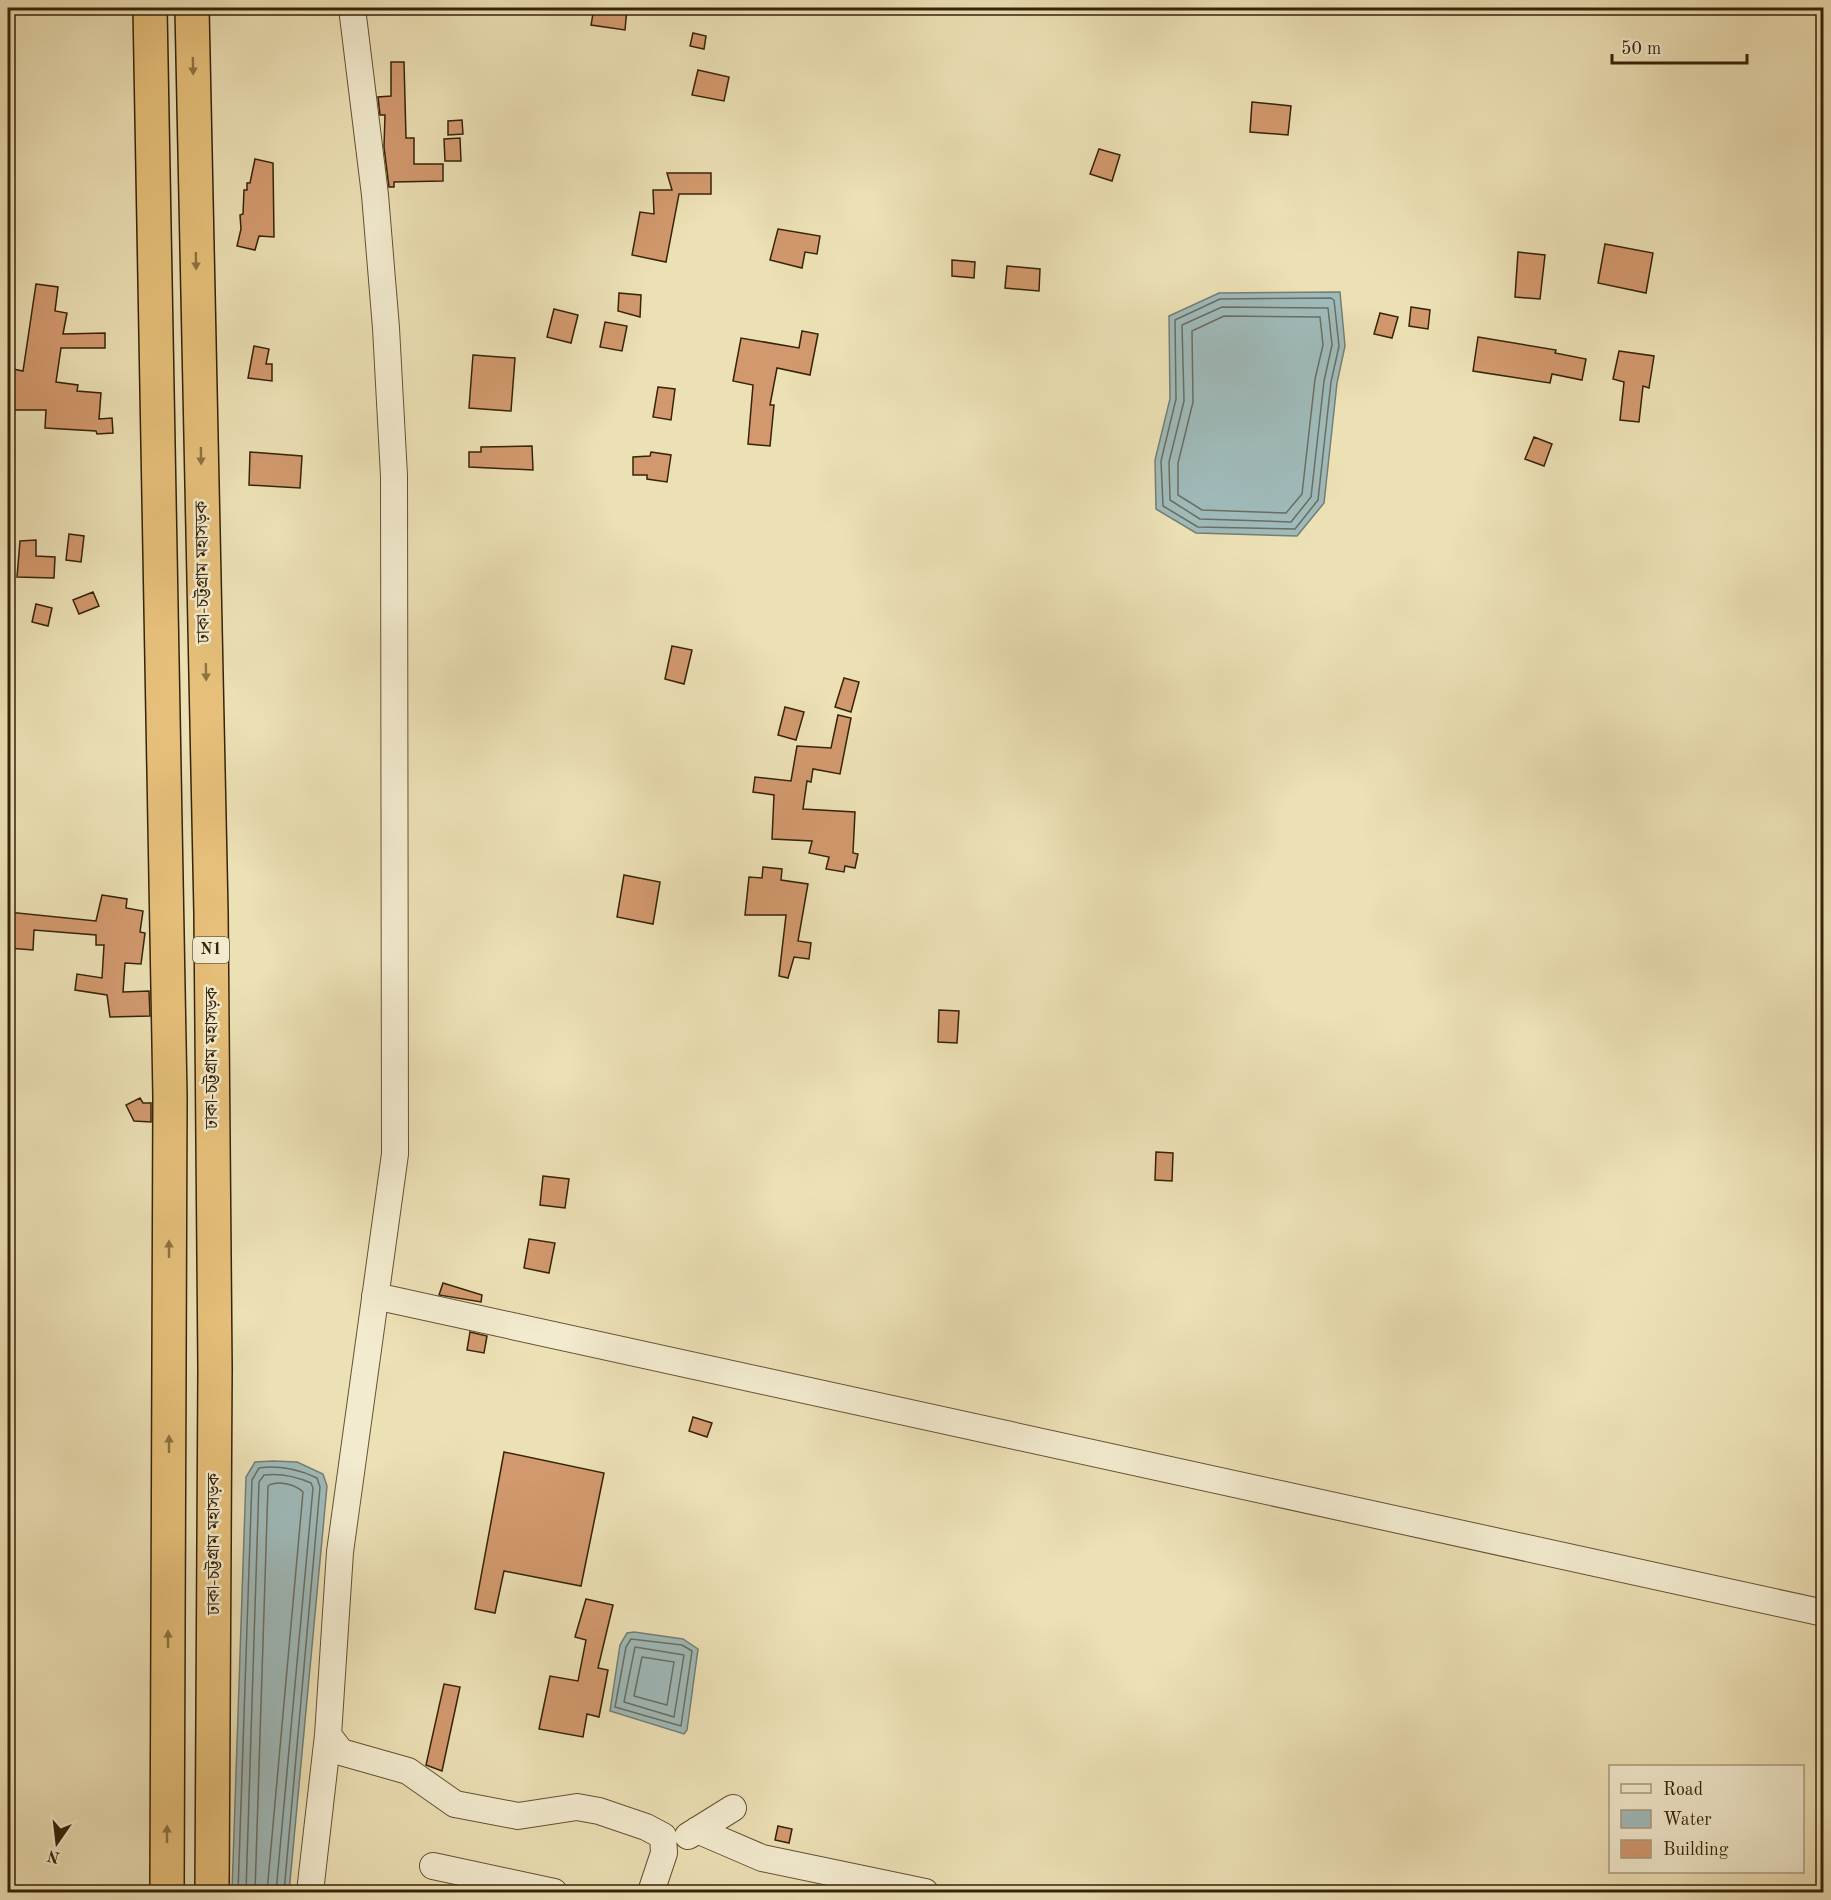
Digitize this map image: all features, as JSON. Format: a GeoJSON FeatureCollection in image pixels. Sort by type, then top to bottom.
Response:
{"type":"FeatureCollection","features":[{"type":"Feature","properties":{"kind":"highway","name":"N1"},"geometry":{"type":"LineString","coordinates":[[150,8],[170,1097],[167,1893]]}},
{"type":"Feature","properties":{"kind":"highway","name":"ঢাকা-চট্টগ্রাম মহাসড়ক"},"geometry":{"type":"LineString","coordinates":[[192,8],[211,913],[215,1370],[212,1893]]}},
{"type":"Feature","properties":{"kind":"street"},"geometry":{"type":"LineString","coordinates":[[310,1893],[328,1735],[340,1552],[395,1154],[394,476],[376,206],[352,8]]}},
{"type":"Feature","properties":{"kind":"street"},"geometry":{"type":"LineString","coordinates":[[375,1296],[1824,1613]]}},
{"type":"Feature","properties":{"kind":"street"},"geometry":{"type":"LineString","coordinates":[[328,1735],[341,1752],[408,1770],[455,1803],[518,1816],[577,1807],[599,1811],[646,1827],[663,1836],[664,1854],[651,1893]]}},
{"type":"Feature","properties":{"kind":"street"},"geometry":{"type":"LineString","coordinates":[[664,1854],[733,1808]]}},
{"type":"Feature","properties":{"kind":"street"},"geometry":{"type":"LineString","coordinates":[[697,1830],[762,1858],[925,1893]]}},
{"type":"Feature","properties":{"kind":"street"},"geometry":{"type":"LineString","coordinates":[[433,1866],[554,1893]]}},
{"type":"Feature","properties":{"kind":"water"},"geometry":{"type":"Polygon","coordinates":[[[1340,292],[1345,346],[1337,383],[1324,503],[1297,536],[1196,533],[1156,509],[1155,460],[1170,399],[1169,316],[1219,293],[1340,292]]]}},
{"type":"Feature","properties":{"kind":"water"},"geometry":{"type":"Polygon","coordinates":[[[255,1462],[297,1462],[323,1474],[327,1486],[289,1892],[232,1892],[246,1477],[255,1462]]]}},
{"type":"Feature","properties":{"kind":"water"},"geometry":{"type":"Polygon","coordinates":[[[627,1633],[683,1639],[698,1649],[687,1730],[684,1734],[610,1711],[620,1645],[627,1633]]]}},
{"type":"Feature","properties":{"kind":"building"},"geometry":{"type":"Polygon","coordinates":[[[594,8],[627,8],[625,30],[591,25],[594,8]]]}},
{"type":"Feature","properties":{"kind":"building"},"geometry":{"type":"Polygon","coordinates":[[[693,33],[706,36],[704,49],[690,46],[693,33]]]}},
{"type":"Feature","properties":{"kind":"building"},"geometry":{"type":"Polygon","coordinates":[[[391,62],[404,62],[406,138],[414,138],[414,164],[443,164],[443,181],[394,182],[394,187],[389,187],[384,147],[385,115],[380,115],[378,97],[391,96],[391,62]]]}},
{"type":"Feature","properties":{"kind":"building"},"geometry":{"type":"Polygon","coordinates":[[[698,70],[729,77],[724,101],[692,95],[698,70]]]}},
{"type":"Feature","properties":{"kind":"building"},"geometry":{"type":"Polygon","coordinates":[[[1252,102],[1291,106],[1288,135],[1250,132],[1252,102]]]}},
{"type":"Feature","properties":{"kind":"building"},"geometry":{"type":"Polygon","coordinates":[[[462,120],[463,134],[448,135],[448,121],[462,120]]]}},
{"type":"Feature","properties":{"kind":"building"},"geometry":{"type":"Polygon","coordinates":[[[460,138],[461,161],[445,161],[444,139],[460,138]]]}},
{"type":"Feature","properties":{"kind":"building"},"geometry":{"type":"Polygon","coordinates":[[[1099,149],[1120,155],[1112,181],[1090,174],[1099,149]]]}},
{"type":"Feature","properties":{"kind":"building"},"geometry":{"type":"Polygon","coordinates":[[[255,159],[273,163],[274,237],[259,236],[255,250],[237,246],[241,229],[240,215],[243,214],[244,190],[247,190],[247,183],[250,183],[255,159]]]}},
{"type":"Feature","properties":{"kind":"building"},"geometry":{"type":"Polygon","coordinates":[[[667,173],[711,173],[711,194],[679,194],[666,262],[632,255],[640,212],[654,214],[653,190],[672,190],[667,173]]]}},
{"type":"Feature","properties":{"kind":"building"},"geometry":{"type":"Polygon","coordinates":[[[778,229],[820,236],[817,254],[805,252],[802,268],[770,260],[778,229]]]}},
{"type":"Feature","properties":{"kind":"building"},"geometry":{"type":"Polygon","coordinates":[[[1605,244],[1653,253],[1646,293],[1598,283],[1605,244]]]}},
{"type":"Feature","properties":{"kind":"building"},"geometry":{"type":"Polygon","coordinates":[[[1518,252],[1545,255],[1540,299],[1515,297],[1518,252]]]}},
{"type":"Feature","properties":{"kind":"building"},"geometry":{"type":"Polygon","coordinates":[[[952,260],[975,262],[974,278],[952,276],[952,260]]]}},
{"type":"Feature","properties":{"kind":"building"},"geometry":{"type":"Polygon","coordinates":[[[1007,266],[1040,269],[1039,291],[1005,288],[1007,266]]]}},
{"type":"Feature","properties":{"kind":"building"},"geometry":{"type":"Polygon","coordinates":[[[36,284],[58,287],[55,311],[67,313],[63,334],[105,333],[105,348],[61,348],[56,382],[78,385],[77,391],[101,393],[99,419],[112,418],[113,433],[97,434],[96,431],[45,428],[46,410],[8,410],[8,368],[23,371],[36,284]]]}},
{"type":"Feature","properties":{"kind":"building"},"geometry":{"type":"Polygon","coordinates":[[[619,293],[641,295],[640,317],[618,311],[619,293]]]}},
{"type":"Feature","properties":{"kind":"building"},"geometry":{"type":"Polygon","coordinates":[[[1411,307],[1430,310],[1428,329],[1409,326],[1411,307]]]}},
{"type":"Feature","properties":{"kind":"building"},"geometry":{"type":"Polygon","coordinates":[[[554,309],[578,315],[571,343],[547,337],[554,309]]]}},
{"type":"Feature","properties":{"kind":"building"},"geometry":{"type":"Polygon","coordinates":[[[1380,313],[1398,317],[1392,338],[1374,334],[1380,313]]]}},
{"type":"Feature","properties":{"kind":"building"},"geometry":{"type":"Polygon","coordinates":[[[605,322],[627,326],[622,351],[600,347],[605,322]]]}},
{"type":"Feature","properties":{"kind":"building"},"geometry":{"type":"Polygon","coordinates":[[[802,331],[818,334],[810,375],[777,368],[770,405],[774,405],[770,446],[748,444],[753,385],[733,381],[741,338],[799,348],[802,331]]]}},
{"type":"Feature","properties":{"kind":"building"},"geometry":{"type":"Polygon","coordinates":[[[1478,337],[1556,350],[1555,353],[1586,359],[1582,380],[1552,374],[1550,383],[1473,371],[1478,337]]]}},
{"type":"Feature","properties":{"kind":"building"},"geometry":{"type":"Polygon","coordinates":[[[254,346],[269,349],[266,364],[272,364],[272,381],[248,378],[254,346]]]}},
{"type":"Feature","properties":{"kind":"building"},"geometry":{"type":"Polygon","coordinates":[[[1619,351],[1654,356],[1649,388],[1643,386],[1639,422],[1620,420],[1624,382],[1613,379],[1619,351]]]}},
{"type":"Feature","properties":{"kind":"building"},"geometry":{"type":"Polygon","coordinates":[[[473,355],[515,358],[511,411],[469,408],[473,355]]]}},
{"type":"Feature","properties":{"kind":"building"},"geometry":{"type":"Polygon","coordinates":[[[658,387],[675,389],[671,420],[653,417],[658,387]]]}},
{"type":"Feature","properties":{"kind":"building"},"geometry":{"type":"Polygon","coordinates":[[[1534,437],[1552,444],[1544,466],[1525,459],[1534,437]]]}},
{"type":"Feature","properties":{"kind":"building"},"geometry":{"type":"Polygon","coordinates":[[[532,446],[533,470],[469,467],[469,452],[481,452],[481,447],[532,446]]]}},
{"type":"Feature","properties":{"kind":"building"},"geometry":{"type":"Polygon","coordinates":[[[250,452],[302,456],[300,488],[249,485],[250,452]]]}},
{"type":"Feature","properties":{"kind":"building"},"geometry":{"type":"Polygon","coordinates":[[[651,452],[671,455],[667,482],[647,479],[647,475],[633,475],[633,457],[650,456],[651,452]]]}},
{"type":"Feature","properties":{"kind":"building"},"geometry":{"type":"Polygon","coordinates":[[[69,534],[84,536],[81,562],[66,560],[69,534]]]}},
{"type":"Feature","properties":{"kind":"building"},"geometry":{"type":"Polygon","coordinates":[[[36,540],[36,556],[55,557],[54,578],[17,577],[20,541],[36,540]]]}},
{"type":"Feature","properties":{"kind":"building"},"geometry":{"type":"Polygon","coordinates":[[[93,592],[99,606],[79,614],[73,600],[93,592]]]}},
{"type":"Feature","properties":{"kind":"building"},"geometry":{"type":"Polygon","coordinates":[[[36,604],[52,608],[48,626],[32,622],[36,604]]]}},
{"type":"Feature","properties":{"kind":"building"},"geometry":{"type":"Polygon","coordinates":[[[672,646],[692,650],[684,684],[665,679],[672,646]]]}},
{"type":"Feature","properties":{"kind":"building"},"geometry":{"type":"Polygon","coordinates":[[[844,678],[859,682],[851,712],[835,707],[844,678]]]}},
{"type":"Feature","properties":{"kind":"building"},"geometry":{"type":"Polygon","coordinates":[[[785,707],[804,712],[796,740],[778,735],[785,707]]]}},
{"type":"Feature","properties":{"kind":"building"},"geometry":{"type":"Polygon","coordinates":[[[838,715],[851,718],[840,774],[813,769],[811,782],[807,781],[803,809],[855,812],[853,853],[858,854],[855,868],[845,866],[844,872],[826,869],[829,857],[809,853],[812,841],[772,839],[774,795],[753,792],[755,777],[791,781],[797,746],[831,748],[838,715]]]}},
{"type":"Feature","properties":{"kind":"building"},"geometry":{"type":"Polygon","coordinates":[[[763,867],[782,869],[781,880],[808,884],[798,941],[811,943],[809,959],[794,957],[788,978],[779,976],[786,915],[745,915],[749,877],[762,878],[763,867]]]}},
{"type":"Feature","properties":{"kind":"building"},"geometry":{"type":"Polygon","coordinates":[[[624,875],[660,882],[653,924],[617,917],[624,875]]]}},
{"type":"Feature","properties":{"kind":"building"},"geometry":{"type":"Polygon","coordinates":[[[102,895],[127,899],[126,908],[143,911],[140,932],[145,933],[141,964],[125,963],[123,992],[149,991],[150,1016],[110,1017],[107,995],[75,990],[77,974],[102,978],[104,945],[96,945],[96,935],[34,930],[33,950],[8,948],[8,912],[96,921],[102,895]]]}},
{"type":"Feature","properties":{"kind":"building"},"geometry":{"type":"Polygon","coordinates":[[[939,1010],[959,1011],[957,1043],[938,1042],[939,1010]]]}},
{"type":"Feature","properties":{"kind":"building"},"geometry":{"type":"Polygon","coordinates":[[[140,1098],[143,1103],[151,1103],[151,1122],[134,1121],[126,1105],[140,1098]]]}},
{"type":"Feature","properties":{"kind":"building"},"geometry":{"type":"Polygon","coordinates":[[[1156,1152],[1173,1153],[1172,1181],[1155,1180],[1156,1152]]]}},
{"type":"Feature","properties":{"kind":"building"},"geometry":{"type":"Polygon","coordinates":[[[543,1176],[569,1179],[565,1208],[540,1205],[543,1176]]]}},
{"type":"Feature","properties":{"kind":"building"},"geometry":{"type":"Polygon","coordinates":[[[529,1239],[555,1243],[549,1273],[524,1268],[529,1239]]]}},
{"type":"Feature","properties":{"kind":"building"},"geometry":{"type":"Polygon","coordinates":[[[443,1283],[482,1295],[481,1302],[439,1295],[443,1283]]]}},
{"type":"Feature","properties":{"kind":"building"},"geometry":{"type":"Polygon","coordinates":[[[470,1332],[487,1336],[484,1353],[467,1350],[470,1332]]]}},
{"type":"Feature","properties":{"kind":"building"},"geometry":{"type":"Polygon","coordinates":[[[693,1417],[712,1423],[707,1437],[689,1431],[693,1417]]]}},
{"type":"Feature","properties":{"kind":"building"},"geometry":{"type":"Polygon","coordinates":[[[504,1452],[604,1473],[581,1586],[504,1571],[495,1613],[475,1609],[504,1452]]]}},
{"type":"Feature","properties":{"kind":"building"},"geometry":{"type":"Polygon","coordinates":[[[586,1599],[613,1605],[598,1668],[608,1670],[599,1717],[587,1714],[583,1737],[539,1729],[550,1676],[578,1681],[586,1640],[575,1637],[586,1599]]]}},
{"type":"Feature","properties":{"kind":"building"},"geometry":{"type":"Polygon","coordinates":[[[444,1684],[460,1687],[442,1771],[426,1765],[444,1684]]]}},
{"type":"Feature","properties":{"kind":"building"},"geometry":{"type":"Polygon","coordinates":[[[778,1826],[792,1829],[789,1843],[775,1840],[778,1826]]]}}]}
